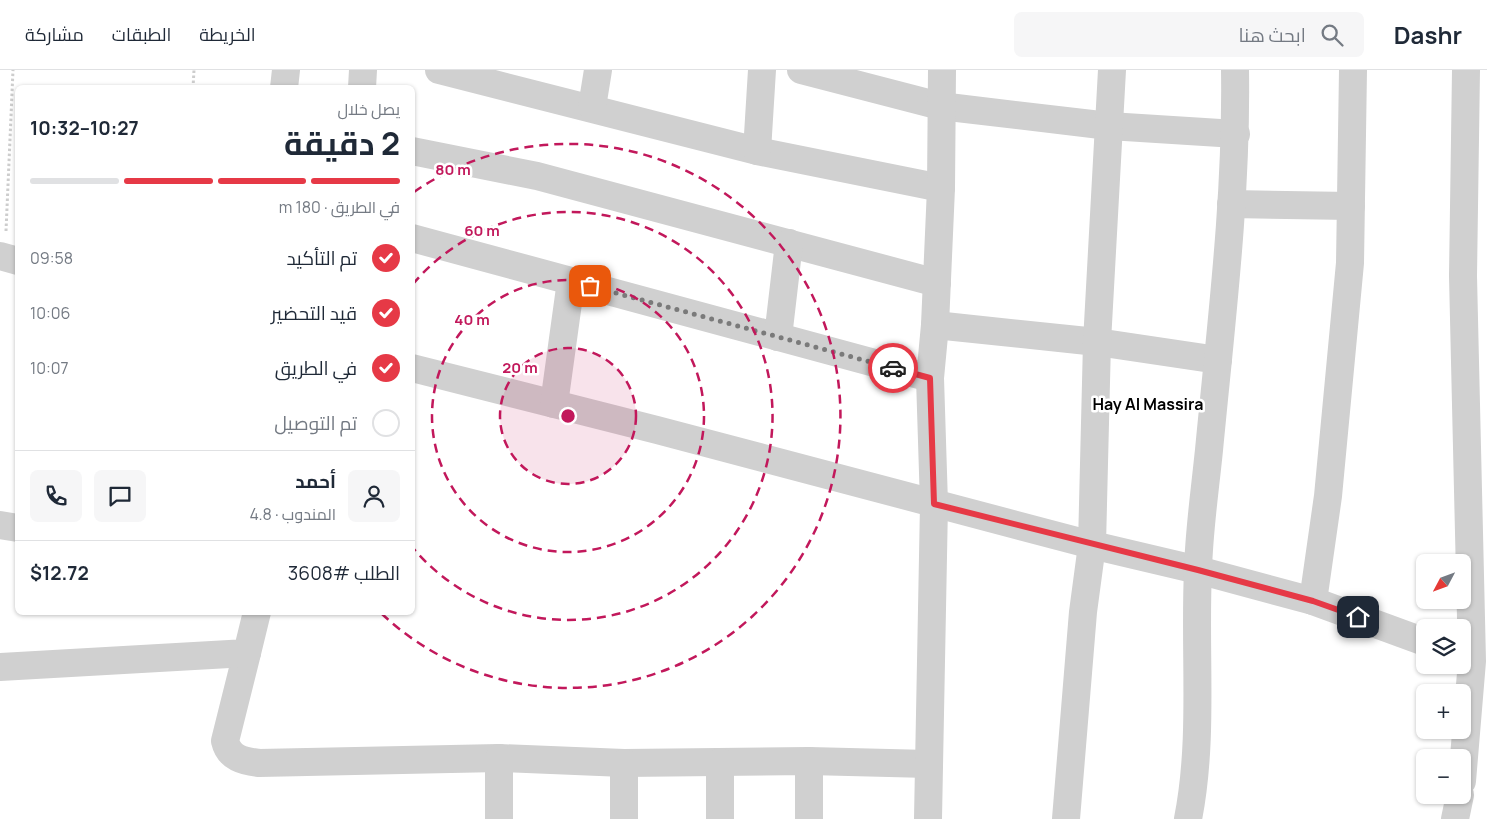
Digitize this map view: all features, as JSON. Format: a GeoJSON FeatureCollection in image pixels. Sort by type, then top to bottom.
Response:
{"type":"FeatureCollection","features":[{"type":"Feature","properties":{"kind":"street"},"geometry":{"type":"LineString","coordinates":[[284,85],[286,70]]}},
{"type":"Feature","properties":{"kind":"street"},"geometry":{"type":"LineString","coordinates":[[362,85],[363,70]]}},
{"type":"Feature","properties":{"kind":"street"},"geometry":{"type":"LineString","coordinates":[[439,70],[592,107],[757,151],[941,188]]}},
{"type":"Feature","properties":{"kind":"street"},"geometry":{"type":"LineString","coordinates":[[592,107],[598,70]]}},
{"type":"Feature","properties":{"kind":"street"},"geometry":{"type":"LineString","coordinates":[[757,151],[762,70]]}},
{"type":"Feature","properties":{"kind":"street"},"geometry":{"type":"LineString","coordinates":[[801,70],[940,106],[1109,126],[1236,134]]}},
{"type":"Feature","properties":{"kind":"street"},"geometry":{"type":"LineString","coordinates":[[928,819],[934,504],[930,378],[936,325],[941,188],[940,106],[942,70]]}},
{"type":"Feature","properties":{"kind":"street"},"geometry":{"type":"LineString","coordinates":[[1066,819],[1083,612],[1092,545],[1097,342],[1112,70]]}},
{"type":"Feature","properties":{"kind":"street"},"geometry":{"type":"LineString","coordinates":[[1188,819],[1192,797],[1197,714],[1198,570],[1231,204],[1236,134],[1235,70]]}},
{"type":"Feature","properties":{"kind":"street"},"geometry":{"type":"LineString","coordinates":[[1313,601],[1328,496],[1350,263],[1353,70]]}},
{"type":"Feature","properties":{"kind":"street"},"geometry":{"type":"LineString","coordinates":[[1465,749],[1474,662],[1478,502],[1475,277],[1466,70]]}},
{"type":"Feature","properties":{"kind":"street"},"geometry":{"type":"LineString","coordinates":[[415,152],[537,176],[937,283]]}},
{"type":"Feature","properties":{"kind":"street"},"geometry":{"type":"LineString","coordinates":[[1231,204],[1351,206]]}},
{"type":"Feature","properties":{"kind":"street"},"geometry":{"type":"LineString","coordinates":[[415,239],[930,378]]}},
{"type":"Feature","properties":{"kind":"street"},"geometry":{"type":"LineString","coordinates":[[778,337],[788,244]]}},
{"type":"Feature","properties":{"kind":"street"},"geometry":{"type":"LineString","coordinates":[[554,404],[571,281]]}},
{"type":"Feature","properties":{"kind":"street"},"geometry":{"type":"LineString","coordinates":[[936,325],[1097,342],[1218,360]]}},
{"type":"Feature","properties":{"kind":"street"},"geometry":{"type":"LineString","coordinates":[[415,369],[1313,601],[1416,639]]}},
{"type":"Feature","properties":{"kind":"street"},"geometry":{"type":"LineString","coordinates":[[0,525],[15,528]]}},
{"type":"Feature","properties":{"kind":"street"},"geometry":{"type":"LineString","coordinates":[[256,615],[225,741],[227,748],[234,757],[244,761],[259,763],[499,758],[624,763],[809,761],[929,764]]}},
{"type":"Feature","properties":{"kind":"street"},"geometry":{"type":"LineString","coordinates":[[0,667],[247,653]]}},
{"type":"Feature","properties":{"kind":"street"},"geometry":{"type":"LineString","coordinates":[[499,758],[499,819]]}},
{"type":"Feature","properties":{"kind":"street"},"geometry":{"type":"LineString","coordinates":[[809,761],[809,819]]}},
{"type":"Feature","properties":{"kind":"street"},"geometry":{"type":"LineString","coordinates":[[720,762],[720,819]]}},
{"type":"Feature","properties":{"kind":"street"},"geometry":{"type":"LineString","coordinates":[[624,763],[624,819]]}},
{"type":"Feature","properties":{"kind":"street"},"geometry":{"type":"LineString","coordinates":[[1455,819],[1458,804]]}},
{"type":"Feature","properties":{"kind":"path"},"geometry":{"type":"LineString","coordinates":[[7,258],[13,70]]}},
{"type":"Feature","properties":{"kind":"path"},"geometry":{"type":"LineString","coordinates":[[193,85],[194,70]]}},
{"type":"Feature","properties":{"kind":"way so far"},"geometry":{"type":"LineString","coordinates":[[590,286],[893,368]]}},
{"type":"Feature","properties":{"kind":"district","name":"Hay Al Massira"},"geometry":{"type":"Point","coordinates":[1148,404]}},
{"type":"Feature","properties":{"kind":"route"},"geometry":{"type":"LineString","coordinates":[[893,368],[930,378],[934,504],[1198,570],[1313,601],[1358,617]]}}]}
